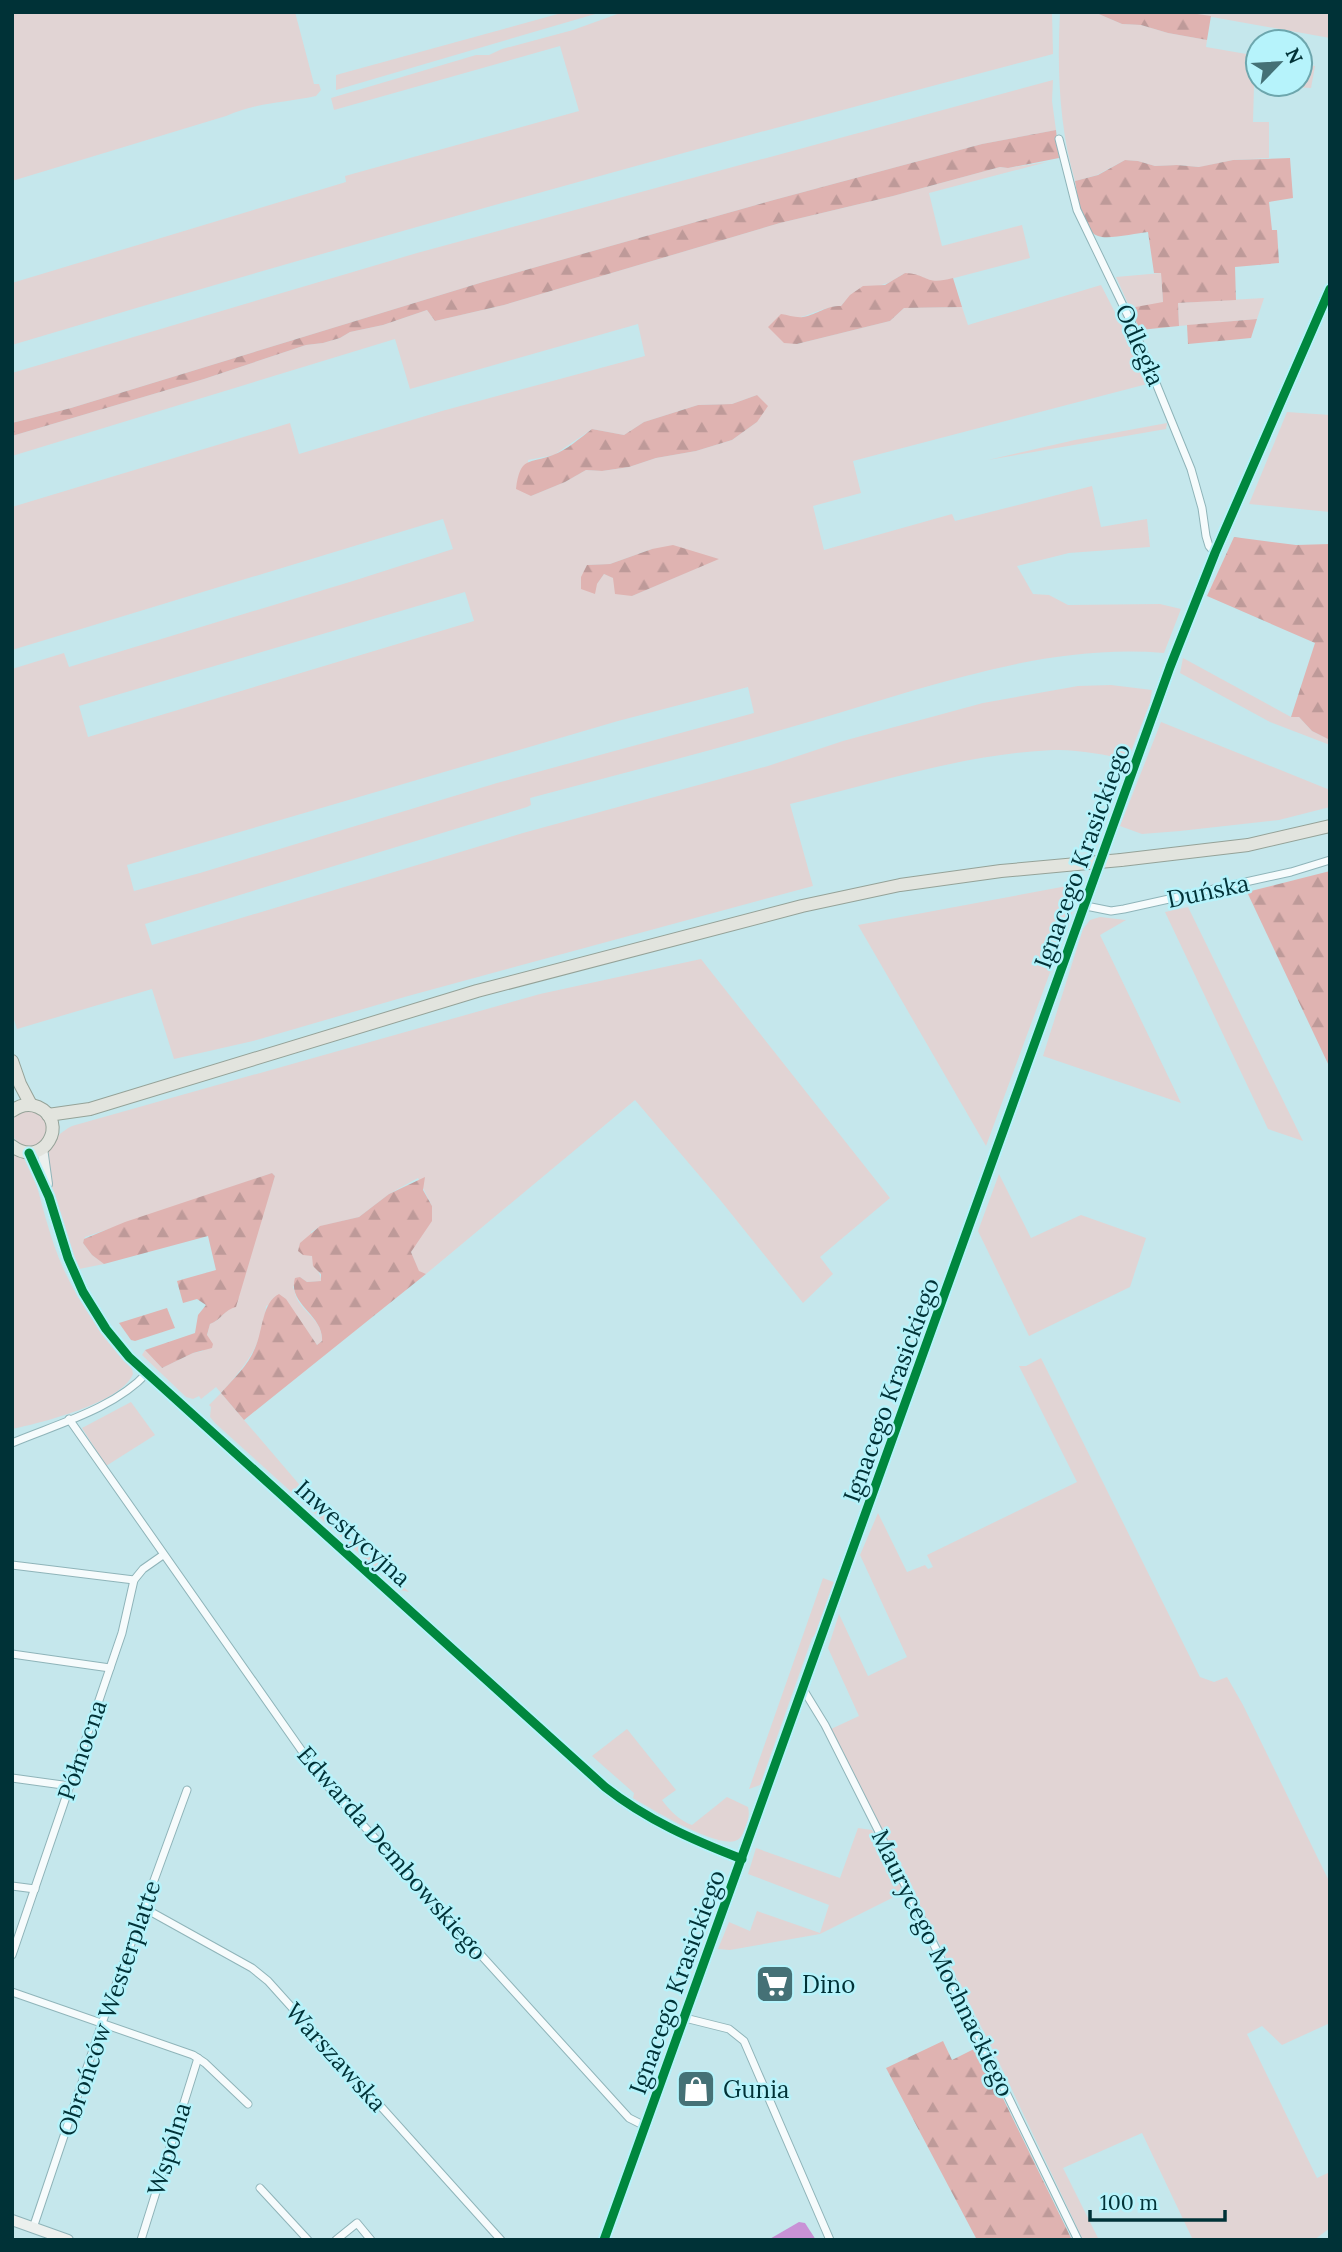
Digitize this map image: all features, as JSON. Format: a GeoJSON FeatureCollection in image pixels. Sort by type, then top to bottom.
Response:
{"type":"FeatureCollection","features":[{"type":"Feature","properties":{"kind":"main road"},"geometry":{"type":"LineString","coordinates":[[48,1115],[90,1109],[424,1006],[789,910],[900,885],[1001,871],[1248,845],[1330,826]]}},
{"type":"Feature","properties":{"kind":"main road"},"geometry":{"type":"LineString","coordinates":[[12,1061],[31,1105]]}},
{"type":"Feature","properties":{"kind":"main road"},"geometry":{"type":"LineString","coordinates":[[12,1084],[14,1110],[31,1105],[41,1108],[48,1115],[52,1129],[50,1140],[42,1148],[29,1153],[12,1146]]}},
{"type":"Feature","properties":{"kind":"main road"},"geometry":{"type":"LineString","coordinates":[[52,1129],[90,1109]]}},
{"type":"Feature","properties":{"kind":"street","name":"Odległa"},"geometry":{"type":"LineString","coordinates":[[1059,139],[1077,210],[1131,323],[1186,456],[1202,508],[1206,536],[1215,553]]}},
{"type":"Feature","properties":{"kind":"street","name":"Ignacego Krasickiego"},"geometry":{"type":"LineString","coordinates":[[604,2240],[1170,667],[1215,553],[1330,289]]}},
{"type":"Feature","properties":{"kind":"street","name":"Duńska"},"geometry":{"type":"LineString","coordinates":[[1086,906],[1111,911],[1124,909],[1278,875],[1330,860]]}},
{"type":"Feature","properties":{"kind":"street","name":"Inwestycyjna"},"geometry":{"type":"LineString","coordinates":[[42,1148],[49,1197]]}},
{"type":"Feature","properties":{"kind":"street","name":"Inwestycyjna"},"geometry":{"type":"LineString","coordinates":[[29,1153],[49,1197],[68,1258],[83,1292],[112,1338],[147,1373],[605,1787],[645,1816],[699,1842],[743,1859]]}},
{"type":"Feature","properties":{"kind":"street"},"geometry":{"type":"LineString","coordinates":[[12,1443],[125,1391],[147,1373]]}},
{"type":"Feature","properties":{"kind":"street","name":"Edwarda Dembowskiego"},"geometry":{"type":"LineString","coordinates":[[69,1419],[323,1781],[629,2118],[645,2126]]}},
{"type":"Feature","properties":{"kind":"street"},"geometry":{"type":"LineString","coordinates":[[12,1565],[134,1580],[143,1569],[163,1555]]}},
{"type":"Feature","properties":{"kind":"street","name":"Północna"},"geometry":{"type":"LineString","coordinates":[[12,1955],[122,1633],[134,1580]]}},
{"type":"Feature","properties":{"kind":"street"},"geometry":{"type":"LineString","coordinates":[[12,1654],[110,1668]]}},
{"type":"Feature","properties":{"kind":"street","name":"Maurycego Mochnackiego"},"geometry":{"type":"LineString","coordinates":[[803,1689],[825,1725],[872,1818],[1078,2240]]}},
{"type":"Feature","properties":{"kind":"street"},"geometry":{"type":"LineString","coordinates":[[12,1778],[69,1786]]}},
{"type":"Feature","properties":{"kind":"street","name":"Obrońców Westerplatte"},"geometry":{"type":"LineString","coordinates":[[33,2228],[102,2023],[187,1790]]}},
{"type":"Feature","properties":{"kind":"street"},"geometry":{"type":"LineString","coordinates":[[12,1886],[35,1889]]}},
{"type":"Feature","properties":{"kind":"street","name":"Warszawska"},"geometry":{"type":"LineString","coordinates":[[144,1908],[260,1973],[501,2240]]}},
{"type":"Feature","properties":{"kind":"street"},"geometry":{"type":"LineString","coordinates":[[12,1993],[198,2058],[248,2104]]}},
{"type":"Feature","properties":{"kind":"street"},"geometry":{"type":"LineString","coordinates":[[685,2018],[729,2029],[744,2041],[830,2240]]}},
{"type":"Feature","properties":{"kind":"street","name":"Wspólna"},"geometry":{"type":"LineString","coordinates":[[141,2240],[198,2058]]}},
{"type":"Feature","properties":{"kind":"street"},"geometry":{"type":"LineString","coordinates":[[260,2188],[308,2240]]}},
{"type":"Feature","properties":{"kind":"street"},"geometry":{"type":"LineString","coordinates":[[12,2220],[68,2240]]}},
{"type":"Feature","properties":{"kind":"street"},"geometry":{"type":"LineString","coordinates":[[336,2240],[357,2224],[371,2240]]}},
{"type":"Feature","properties":{"kind":"shaded area"},"geometry":{"type":"Polygon","coordinates":[[[12,12],[295,12],[314,84],[319,84],[321,90],[316,96],[249,108],[12,181],[12,12]]]}},
{"type":"Feature","properties":{"kind":"shaded area"},"geometry":{"type":"Polygon","coordinates":[[[565,12],[602,12],[336,90],[336,75],[565,12]]]}},
{"type":"Feature","properties":{"kind":"shaded area"},"geometry":{"type":"Polygon","coordinates":[[[623,12],[1052,12],[1053,54],[531,195],[12,345],[12,283],[346,182],[345,176],[579,111],[560,46],[334,110],[331,98],[476,55],[489,55],[623,12]]]}},
{"type":"Feature","properties":{"kind":"shaded area"},"geometry":{"type":"Polygon","coordinates":[[[1060,12],[1094,12],[1122,24],[1141,25],[1207,40],[1206,47],[1244,54],[1244,98],[1254,98],[1253,122],[1269,122],[1269,158],[1233,160],[1200,167],[1155,166],[1125,160],[1097,175],[1075,181],[1065,139],[1059,55],[1060,12]]]}},
{"type":"Feature","properties":{"kind":"shaded area"},"geometry":{"type":"Polygon","coordinates":[[[1184,12],[1330,12],[1330,38],[1314,35],[1314,28],[1274,28],[1184,12]]]}},
{"type":"Feature","properties":{"kind":"shaded area"},"geometry":{"type":"Polygon","coordinates":[[[1053,80],[1052,101],[1056,130],[982,144],[770,201],[483,282],[71,408],[12,423],[12,373],[417,253],[1053,80]]]}},
{"type":"Feature","properties":{"kind":"shaded area"},"geometry":{"type":"Polygon","coordinates":[[[1047,162],[929,193],[942,246],[1022,225],[1030,258],[939,282],[926,281],[905,273],[888,283],[856,293],[841,306],[801,317],[797,344],[890,321],[904,308],[962,307],[968,325],[1101,285],[1151,383],[853,461],[861,493],[813,506],[824,550],[952,514],[955,521],[1092,486],[1101,527],[1147,519],[1150,547],[1069,553],[1017,566],[1033,594],[1049,595],[1068,605],[1160,604],[1181,609],[1164,653],[1074,655],[1030,661],[941,682],[742,741],[530,798],[531,805],[527,807],[145,924],[152,945],[523,833],[768,766],[843,741],[983,703],[1078,686],[1111,685],[1152,690],[1150,703],[1128,759],[1072,750],[986,757],[790,804],[813,886],[253,1041],[174,1059],[152,989],[17,1029],[12,1013],[12,669],[64,653],[69,667],[453,549],[443,519],[12,650],[12,507],[290,423],[299,454],[442,411],[645,356],[638,324],[410,389],[395,339],[12,456],[12,436],[427,310],[435,321],[504,305],[780,223],[1000,167],[1047,162]],[[757,395],[732,404],[698,405],[644,422],[624,435],[592,429],[554,455],[528,460],[531,496],[586,470],[602,471],[629,467],[732,440],[757,422],[757,395]],[[652,549],[610,564],[587,565],[597,584],[604,574],[614,578],[632,596],[718,559],[692,552],[652,549]],[[465,592],[79,706],[88,737],[474,621],[465,592]],[[748,687],[618,721],[127,865],[134,891],[497,783],[754,713],[748,687]]]}},
{"type":"Feature","properties":{"kind":"shaded area"},"geometry":{"type":"Polygon","coordinates":[[[1161,273],[1163,303],[1130,308],[1116,277],[1161,273]]]}},
{"type":"Feature","properties":{"kind":"shaded area"},"geometry":{"type":"Polygon","coordinates":[[[1264,298],[1257,319],[1179,326],[1178,303],[1264,298]]]}},
{"type":"Feature","properties":{"kind":"shaded area"},"geometry":{"type":"Polygon","coordinates":[[[1287,412],[1330,415],[1330,512],[1249,504],[1287,412]]]}},
{"type":"Feature","properties":{"kind":"shaded area"},"geometry":{"type":"Polygon","coordinates":[[[1167,423],[1166,429],[988,460],[1075,440],[1167,423]]]}},
{"type":"Feature","properties":{"kind":"shaded area"},"geometry":{"type":"Polygon","coordinates":[[[1183,658],[1291,717],[1299,717],[1312,731],[1330,740],[1330,745],[1270,722],[1180,673],[1183,658]]]}},
{"type":"Feature","properties":{"kind":"shaded area"},"geometry":{"type":"Polygon","coordinates":[[[1161,722],[1330,790],[1330,807],[1279,820],[1180,831],[1142,834],[1120,826],[1161,722]]]}},
{"type":"Feature","properties":{"kind":"shaded area"},"geometry":{"type":"Polygon","coordinates":[[[1083,883],[986,1146],[858,925],[1083,883]]]}},
{"type":"Feature","properties":{"kind":"shaded area"},"geometry":{"type":"Polygon","coordinates":[[[1188,907],[1303,1141],[1268,1129],[1165,912],[1188,907]]]}},
{"type":"Feature","properties":{"kind":"shaded area"},"geometry":{"type":"Polygon","coordinates":[[[1100,917],[1126,920],[1100,935],[1181,1103],[1043,1056],[1083,929],[1090,920],[1100,917]]]}},
{"type":"Feature","properties":{"kind":"shaded area"},"geometry":{"type":"Polygon","coordinates":[[[701,959],[890,1198],[820,1257],[833,1274],[803,1303],[635,1100],[426,1274],[419,1272],[411,1252],[432,1206],[418,1178],[389,1194],[359,1217],[321,1226],[311,1232],[312,1255],[322,1281],[307,1282],[300,1277],[293,1287],[296,1298],[320,1328],[322,1341],[317,1345],[285,1299],[266,1306],[257,1344],[238,1374],[221,1393],[216,1387],[201,1399],[199,1396],[193,1399],[186,1397],[142,1355],[145,1350],[162,1368],[203,1351],[210,1324],[234,1306],[275,1176],[272,1173],[85,1237],[83,1243],[92,1255],[104,1264],[79,1269],[58,1211],[47,1162],[51,1144],[68,1128],[540,994],[701,959]]]}},
{"type":"Feature","properties":{"kind":"shaded area"},"geometry":{"type":"Polygon","coordinates":[[[29,1110],[42,1115],[47,1128],[42,1141],[29,1146],[16,1141],[11,1128],[16,1115],[29,1110]]]}},
{"type":"Feature","properties":{"kind":"shaded area"},"geometry":{"type":"Polygon","coordinates":[[[12,1151],[27,1159],[31,1165],[54,1244],[70,1283],[94,1322],[132,1369],[133,1374],[126,1384],[97,1403],[60,1417],[12,1429],[12,1151]]]}},
{"type":"Feature","properties":{"kind":"shaded area"},"geometry":{"type":"Polygon","coordinates":[[[999,1174],[1031,1238],[1081,1215],[1146,1238],[1130,1287],[1029,1336],[978,1231],[999,1174]]]}},
{"type":"Feature","properties":{"kind":"shaded area"},"geometry":{"type":"Polygon","coordinates":[[[1041,1358],[1200,1677],[1214,1682],[1227,1677],[1330,1883],[1330,2023],[1282,2045],[1262,2026],[1247,2034],[1317,2178],[1330,2172],[1330,2228],[1314,2240],[1193,2240],[1142,2133],[1063,2168],[1099,2240],[1083,2240],[995,2054],[831,1729],[859,1716],[828,1648],[839,1614],[868,1676],[907,1657],[860,1555],[878,1513],[907,1572],[925,1565],[928,1569],[933,1567],[927,1555],[1077,1482],[1019,1366],[1026,1366],[1041,1358]]]}},
{"type":"Feature","properties":{"kind":"shaded area"},"geometry":{"type":"Polygon","coordinates":[[[221,1393],[327,1517],[409,1592],[400,1590],[215,1423],[210,1417],[209,1405],[221,1393]]]}},
{"type":"Feature","properties":{"kind":"shaded area"},"geometry":{"type":"Polygon","coordinates":[[[131,1402],[155,1435],[106,1466],[82,1428],[131,1402]]]}},
{"type":"Feature","properties":{"kind":"shaded area"},"geometry":{"type":"Polygon","coordinates":[[[823,1578],[836,1583],[819,1630],[812,1638],[760,1785],[749,1789],[823,1578]]]}},
{"type":"Feature","properties":{"kind":"shaded area"},"geometry":{"type":"Polygon","coordinates":[[[627,1729],[676,1790],[662,1800],[671,1811],[692,1825],[727,1797],[748,1807],[748,1820],[740,1838],[726,1841],[699,1833],[633,1798],[634,1793],[592,1756],[627,1729]]]}},
{"type":"Feature","properties":{"kind":"shaded area"},"geometry":{"type":"Polygon","coordinates":[[[858,1828],[872,1830],[904,1892],[820,1934],[730,1950],[718,1949],[729,1922],[750,1931],[757,1911],[820,1933],[829,1905],[748,1874],[756,1848],[840,1878],[858,1828]]]}},
{"type":"Feature","properties":{"kind":"shaded area"},"geometry":{"type":"Polygon","coordinates":[[[799,2222],[805,2223],[816,2240],[768,2240],[799,2222]]]}},
{"type":"Feature","properties":{"kind":"green space"},"geometry":{"type":"Polygon","coordinates":[[[1094,12],[1184,12],[1211,16],[1207,40],[1141,25],[1122,24],[1094,12]]]}},
{"type":"Feature","properties":{"kind":"green space"},"geometry":{"type":"Polygon","coordinates":[[[1056,130],[1059,158],[1008,168],[1000,167],[780,223],[504,305],[435,321],[427,310],[12,436],[12,423],[71,408],[483,282],[982,144],[1056,130]]]}},
{"type":"Feature","properties":{"kind":"green space"},"geometry":{"type":"Polygon","coordinates":[[[1290,158],[1293,198],[1269,202],[1272,230],[1277,230],[1279,263],[1235,267],[1236,300],[1178,303],[1179,326],[1140,330],[1130,308],[1163,302],[1161,273],[1154,273],[1148,232],[1108,237],[1092,232],[1081,212],[1075,181],[1098,175],[1125,160],[1155,166],[1199,167],[1233,160],[1290,158]]]}},
{"type":"Feature","properties":{"kind":"green space"},"geometry":{"type":"Polygon","coordinates":[[[905,273],[937,281],[953,278],[962,307],[904,308],[890,321],[797,344],[784,343],[768,327],[781,314],[803,317],[841,306],[863,286],[885,285],[905,273]]]}},
{"type":"Feature","properties":{"kind":"green space"},"geometry":{"type":"Polygon","coordinates":[[[1257,319],[1251,338],[1188,344],[1187,325],[1257,319]]]}},
{"type":"Feature","properties":{"kind":"green space"},"geometry":{"type":"Polygon","coordinates":[[[757,395],[768,406],[757,422],[732,440],[629,467],[602,471],[586,470],[531,496],[516,489],[523,466],[558,453],[592,429],[624,435],[644,422],[698,405],[732,404],[757,395]]]}},
{"type":"Feature","properties":{"kind":"green space"},"geometry":{"type":"Polygon","coordinates":[[[1234,537],[1296,545],[1330,544],[1330,740],[1312,731],[1299,717],[1291,717],[1315,643],[1207,596],[1234,537]]]}},
{"type":"Feature","properties":{"kind":"green space"},"geometry":{"type":"Polygon","coordinates":[[[673,545],[719,559],[632,596],[615,594],[613,578],[604,574],[597,584],[595,594],[581,589],[581,577],[587,565],[610,564],[652,549],[673,545]]]}},
{"type":"Feature","properties":{"kind":"green space"},"geometry":{"type":"Polygon","coordinates":[[[1330,871],[1330,1068],[1247,892],[1330,871]]]}},
{"type":"Feature","properties":{"kind":"green space"},"geometry":{"type":"Polygon","coordinates":[[[272,1173],[275,1176],[236,1307],[210,1324],[207,1335],[213,1344],[212,1348],[193,1353],[162,1368],[145,1350],[195,1333],[198,1315],[206,1305],[197,1299],[183,1303],[177,1281],[216,1270],[208,1236],[104,1264],[92,1255],[83,1243],[84,1239],[125,1222],[272,1173]]]}},
{"type":"Feature","properties":{"kind":"green space"},"geometry":{"type":"Polygon","coordinates":[[[425,1177],[423,1190],[432,1206],[432,1221],[411,1252],[419,1271],[426,1274],[244,1420],[221,1393],[252,1355],[266,1310],[273,1298],[279,1294],[286,1299],[317,1345],[322,1341],[318,1324],[301,1303],[294,1287],[295,1278],[300,1277],[307,1282],[321,1281],[321,1274],[313,1266],[312,1256],[298,1251],[300,1243],[320,1226],[359,1217],[389,1194],[425,1177]]]}},
{"type":"Feature","properties":{"kind":"green space"},"geometry":{"type":"Polygon","coordinates":[[[167,1308],[175,1328],[135,1341],[131,1340],[119,1323],[167,1308]]]}},
{"type":"Feature","properties":{"kind":"green space"},"geometry":{"type":"Polygon","coordinates":[[[943,2041],[952,2060],[978,2047],[1072,2240],[977,2240],[886,2068],[943,2041]]]}},
{"type":"Feature","properties":{"kind":"cycle path"},"geometry":{"type":"LineString","coordinates":[[604,2240],[1170,667],[1215,553],[1330,289]]}},
{"type":"Feature","properties":{"kind":"cycle path"},"geometry":{"type":"LineString","coordinates":[[29,1153],[49,1197],[68,1258],[83,1292],[106,1329],[129,1357],[605,1787],[637,1810],[671,1828],[742,1859]]}},
{"type":"Feature","properties":{"kind":"place","name":"Dino"},"geometry":{"type":"Point","coordinates":[775,1984]}},
{"type":"Feature","properties":{"kind":"place","name":"Gunia"},"geometry":{"type":"Point","coordinates":[696,2089]}}]}
